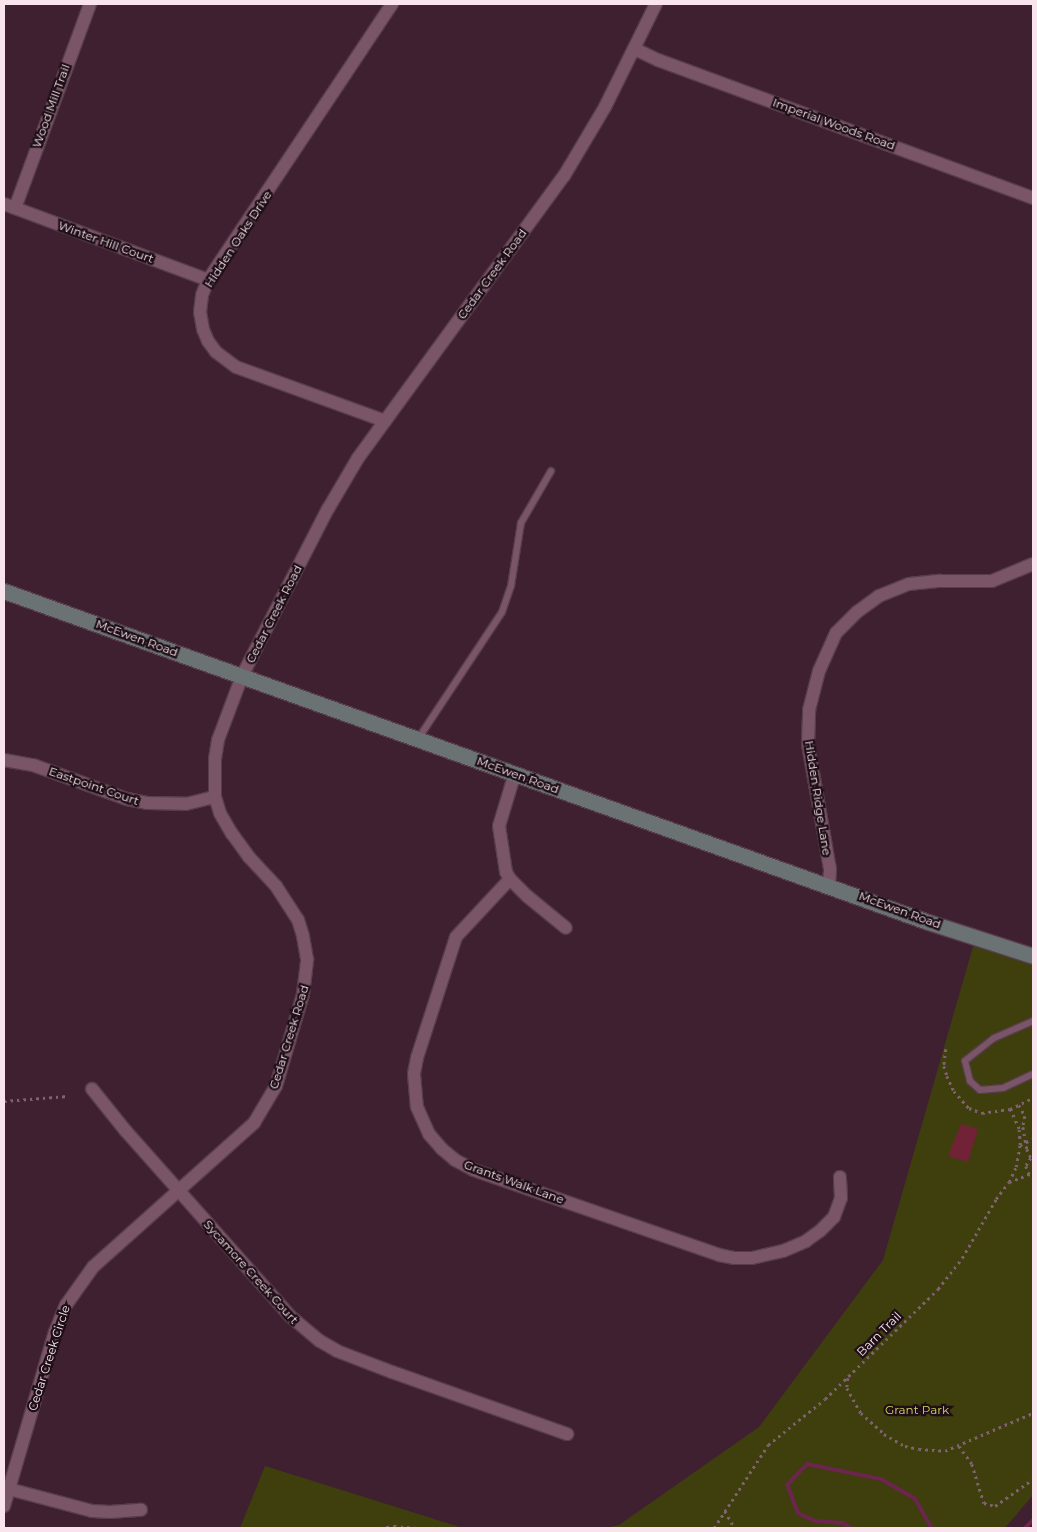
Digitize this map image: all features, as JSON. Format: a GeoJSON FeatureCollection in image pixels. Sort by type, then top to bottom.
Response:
{"type":"FeatureCollection","features":[{"type":"Feature","properties":{"kind":"street","name":"Wood Mill Trail"},"geometry":{"type":"LineString","coordinates":[[9,206],[90,4]]}},
{"type":"Feature","properties":{"kind":"street","name":"Hidden Oaks Drive"},"geometry":{"type":"LineString","coordinates":[[385,422],[236,367],[225,360],[208,341],[203,329],[200,312],[202,296],[208,280],[392,4]]}},
{"type":"Feature","properties":{"kind":"street","name":"Cedar Creek Road"},"geometry":{"type":"LineString","coordinates":[[132,1232],[254,1123],[276,1086],[303,994],[307,959],[303,936],[290,904],[232,834],[220,813],[215,797],[215,759],[218,740],[242,676],[328,509],[358,458],[564,176],[585,143],[635,49],[656,4]]}},
{"type":"Feature","properties":{"kind":"street","name":"Imperial Woods Road"},"geometry":{"type":"LineString","coordinates":[[635,49],[658,60],[1033,198]]}},
{"type":"Feature","properties":{"kind":"street","name":"Winter Hill Court"},"geometry":{"type":"LineString","coordinates":[[9,206],[208,280]]}},
{"type":"Feature","properties":{"kind":"street","name":"Hidden Ridge Lane"},"geometry":{"type":"LineString","coordinates":[[829,885],[828,861],[808,744],[809,710],[818,670],[836,633],[857,612],[879,596],[909,584],[940,581],[992,581],[1033,564]]}},
{"type":"Feature","properties":{"kind":"street","name":"McEwen Road"},"geometry":{"type":"LineString","coordinates":[[4,591],[1033,956]]}},
{"type":"Feature","properties":{"kind":"street","name":"Eastpoint Court"},"geometry":{"type":"LineString","coordinates":[[4,760],[33,765],[127,799],[147,803],[186,804],[215,797]]}},
{"type":"Feature","properties":{"kind":"street"},"geometry":{"type":"LineString","coordinates":[[515,773],[499,826],[506,872],[510,878],[566,928]]}},
{"type":"Feature","properties":{"kind":"street","name":"Grants Walk Lane"},"geometry":{"type":"LineString","coordinates":[[510,878],[456,937],[417,1058],[414,1074],[417,1107],[429,1134],[442,1150],[455,1160],[474,1170],[719,1255],[735,1258],[752,1258],[783,1252],[806,1241],[820,1231],[834,1216],[841,1198],[840,1177]]}},
{"type":"Feature","properties":{"kind":"street","name":"Sycamore Creek Court"},"geometry":{"type":"LineString","coordinates":[[92,1089],[124,1130],[290,1316],[320,1341],[338,1351],[383,1368],[567,1434]]}},
{"type":"Feature","properties":{"kind":"street","name":"Cedar Creek Circle"},"geometry":{"type":"LineString","coordinates":[[4,1506],[52,1342],[66,1305],[93,1267],[132,1232]]}},
{"type":"Feature","properties":{"kind":"street"},"geometry":{"type":"LineString","coordinates":[[9,1489],[92,1510],[110,1512],[141,1510]]}},
{"type":"Feature","properties":{"kind":"lane"},"geometry":{"type":"LineString","coordinates":[[418,739],[505,606],[512,586],[517,536],[521,523],[551,471]]}},
{"type":"Feature","properties":{"kind":"lane"},"geometry":{"type":"LineString","coordinates":[[1033,1021],[994,1038],[965,1061],[970,1081],[980,1090],[1004,1088],[1033,1074]]}},
{"type":"Feature","properties":{"kind":"path"},"geometry":{"type":"LineString","coordinates":[[4,1101],[68,1096]]}},
{"type":"Feature","properties":{"kind":"path"},"geometry":{"type":"LineString","coordinates":[[1033,1098],[1010,1109],[1019,1129],[1020,1144],[1033,1139]]}},
{"type":"Feature","properties":{"kind":"path"},"geometry":{"type":"LineString","coordinates":[[1018,1105],[1025,1116],[1023,1127],[1026,1149],[1031,1158],[1026,1166],[1029,1174]]}},
{"type":"Feature","properties":{"kind":"path","name":"Barn Trail"},"geometry":{"type":"LineString","coordinates":[[714,1528],[768,1445],[825,1399],[938,1289],[962,1258],[1009,1182],[1016,1167],[1020,1144]]}},
{"type":"Feature","properties":{"kind":"path"},"geometry":{"type":"LineString","coordinates":[[1009,1182],[1033,1173]]}},
{"type":"Feature","properties":{"kind":"path"},"geometry":{"type":"LineString","coordinates":[[848,1377],[847,1388],[852,1401],[861,1414],[884,1434],[905,1446],[919,1449],[945,1451],[1033,1413]]}},
{"type":"Feature","properties":{"kind":"path"},"geometry":{"type":"LineString","coordinates":[[959,1446],[972,1464],[984,1503],[995,1506],[1033,1479]]}},
{"type":"Feature","properties":{"kind":"path"},"geometry":{"type":"LineString","coordinates":[[725,1511],[735,1528]]}},
{"type":"Feature","properties":{"kind":"path"},"geometry":{"type":"LineString","coordinates":[[380,1528],[394,1526],[417,1528]]}},
{"type":"Feature","properties":{"kind":"green space","name":"Grant Park"},"geometry":{"type":"Polygon","coordinates":[[[976,936],[1033,956],[1033,1495],[1005,1528],[605,1528],[619,1525],[759,1427],[883,1260],[976,936]]]}},
{"type":"Feature","properties":{"kind":"green space"},"geometry":{"type":"Polygon","coordinates":[[[265,1466],[463,1528],[240,1528],[265,1466]]]}},
{"type":"Feature","properties":{"kind":"building"},"geometry":{"type":"Polygon","coordinates":[[[961,1124],[978,1129],[968,1162],[948,1156],[961,1124]]]}},
{"type":"Feature","properties":{"kind":"waterway"},"geometry":{"type":"LineString","coordinates":[[850,1528],[843,1523],[815,1521],[798,1513],[787,1485],[807,1464],[881,1479],[915,1499],[932,1528]]}},
{"type":"Feature","properties":{"kind":"waterway"},"geometry":{"type":"LineString","coordinates":[[1025,1528],[1033,1520]]}}]}
